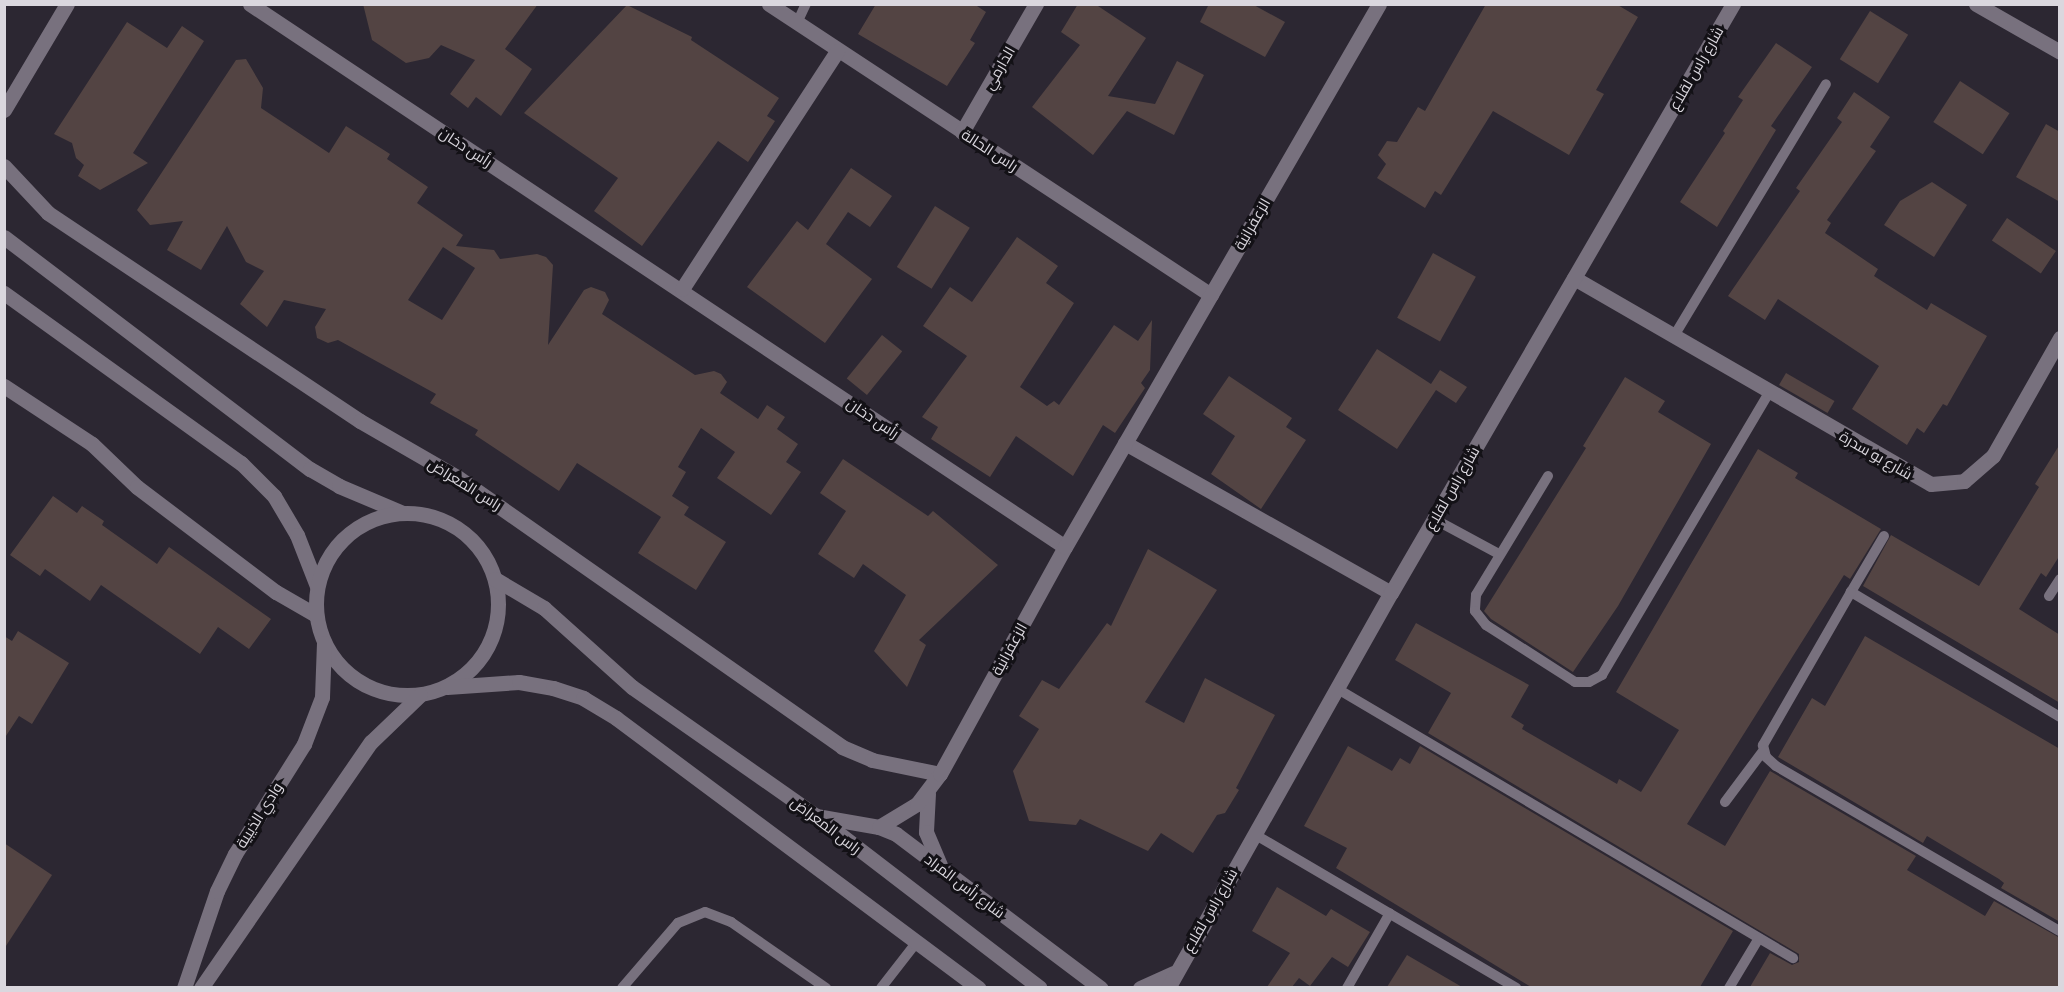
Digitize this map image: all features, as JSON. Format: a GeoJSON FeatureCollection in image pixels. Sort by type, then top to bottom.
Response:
{"type":"FeatureCollection","features":[{"type":"Feature","properties":{"kind":"street","name":"رأس دخان"},"geometry":{"type":"LineString","coordinates":[[250,4],[1065,547]]}},
{"type":"Feature","properties":{"kind":"street","name":"راس الحالة"},"geometry":{"type":"LineString","coordinates":[[769,4],[837,51],[1211,295]]}},
{"type":"Feature","properties":{"kind":"street","name":"الدارمي"},"geometry":{"type":"LineString","coordinates":[[962,132],[1036,4]]}},
{"type":"Feature","properties":{"kind":"street","name":"الزعفرانية"},"geometry":{"type":"LineString","coordinates":[[879,827],[906,813],[928,793],[940,774],[1065,547],[1379,4]]}},
{"type":"Feature","properties":{"kind":"street","name":"شارع راس لقلاع"},"geometry":{"type":"LineString","coordinates":[[1140,987],[1171,980],[1390,593],[1733,4]]}},
{"type":"Feature","properties":{"kind":"street"},"geometry":{"type":"LineString","coordinates":[[1976,4],[2060,52]]}},
{"type":"Feature","properties":{"kind":"street"},"geometry":{"type":"LineString","coordinates":[[4,110],[61,7]]}},
{"type":"Feature","properties":{"kind":"street"},"geometry":{"type":"LineString","coordinates":[[681,289],[837,51]]}},
{"type":"Feature","properties":{"kind":"street","name":"راس المعراض"},"geometry":{"type":"LineString","coordinates":[[4,166],[48,213],[360,421],[457,477],[842,747],[872,760],[940,774]]}},
{"type":"Feature","properties":{"kind":"street"},"geometry":{"type":"LineString","coordinates":[[4,237],[310,469],[339,486],[403,513]]}},
{"type":"Feature","properties":{"kind":"street","name":"شارع بو سدرة"},"geometry":{"type":"LineString","coordinates":[[1574,278],[1918,480],[1949,486],[1964,481],[1993,456],[2060,338]]}},
{"type":"Feature","properties":{"kind":"street"},"geometry":{"type":"LineString","coordinates":[[4,293],[240,463],[274,496],[297,535],[317,586]]}},
{"type":"Feature","properties":{"kind":"street"},"geometry":{"type":"LineString","coordinates":[[4,387],[92,444],[136,487],[276,592],[316,615]]}},
{"type":"Feature","properties":{"kind":"street"},"geometry":{"type":"LineString","coordinates":[[1125,443],[1390,593]]}},
{"type":"Feature","properties":{"kind":"street"},"geometry":{"type":"LineString","coordinates":[[447,687],[469,673],[485,653],[495,630],[499,604],[495,579],[482,551],[460,530],[433,516],[403,513],[373,519],[347,534],[328,558],[317,586],[316,615],[324,643],[340,667],[364,685],[391,694],[420,695],[447,687],[519,682],[552,687],[583,698],[616,718],[978,987]]}},
{"type":"Feature","properties":{"kind":"street","name":"راس المعراض"},"geometry":{"type":"LineString","coordinates":[[495,579],[544,608],[632,687],[816,816],[1040,987]]}},
{"type":"Feature","properties":{"kind":"street","name":"وادي الذيبية"},"geometry":{"type":"LineString","coordinates":[[184,987],[231,863],[304,744],[322,697],[324,643]]}},
{"type":"Feature","properties":{"kind":"street"},"geometry":{"type":"LineString","coordinates":[[201,987],[371,742],[420,695]]}},
{"type":"Feature","properties":{"kind":"street","name":"الزعفرانية"},"geometry":{"type":"LineString","coordinates":[[928,793],[926,832],[941,868]]}},
{"type":"Feature","properties":{"kind":"street","name":"شارع رأس المراد"},"geometry":{"type":"LineString","coordinates":[[816,816],[879,827],[941,868],[1100,987]]}},
{"type":"Feature","properties":{"kind":"lane"},"geometry":{"type":"LineString","coordinates":[[796,22],[806,4]]}},
{"type":"Feature","properties":{"kind":"lane"},"geometry":{"type":"LineString","coordinates":[[1674,336],[1826,84]]}},
{"type":"Feature","properties":{"kind":"lane"},"geometry":{"type":"LineString","coordinates":[[1548,476],[1476,595],[1475,611],[1486,624],[1575,682],[1589,682],[1602,675],[1769,393]]}},
{"type":"Feature","properties":{"kind":"lane"},"geometry":{"type":"LineString","coordinates":[[1434,519],[1499,554]]}},
{"type":"Feature","properties":{"kind":"lane"},"geometry":{"type":"LineString","coordinates":[[1725,802],[1763,751],[1766,736],[1884,536]]}},
{"type":"Feature","properties":{"kind":"lane"},"geometry":{"type":"LineString","coordinates":[[2049,596],[2060,579]]}},
{"type":"Feature","properties":{"kind":"lane"},"geometry":{"type":"LineString","coordinates":[[1851,592],[2060,717]]}},
{"type":"Feature","properties":{"kind":"lane"},"geometry":{"type":"LineString","coordinates":[[1336,688],[1793,958]]}},
{"type":"Feature","properties":{"kind":"lane"},"geometry":{"type":"LineString","coordinates":[[1763,751],[1776,766],[2060,931]]}},
{"type":"Feature","properties":{"kind":"lane"},"geometry":{"type":"LineString","coordinates":[[1254,834],[1516,987]]}},
{"type":"Feature","properties":{"kind":"lane"},"geometry":{"type":"LineString","coordinates":[[622,987],[678,923],[705,912],[731,922],[826,987]]}},
{"type":"Feature","properties":{"kind":"lane"},"geometry":{"type":"LineString","coordinates":[[1347,987],[1390,913]]}},
{"type":"Feature","properties":{"kind":"lane"},"geometry":{"type":"LineString","coordinates":[[1729,987],[1759,938]]}},
{"type":"Feature","properties":{"kind":"lane"},"geometry":{"type":"LineString","coordinates":[[881,987],[916,943]]}},
{"type":"Feature","properties":{"kind":"building"},"geometry":{"type":"Polygon","coordinates":[[[363,4],[538,4],[505,49],[532,69],[501,116],[476,97],[468,108],[450,94],[475,60],[441,45],[429,58],[406,63],[372,40],[363,4]]]}},
{"type":"Feature","properties":{"kind":"building"},"geometry":{"type":"Polygon","coordinates":[[[876,4],[974,4],[986,12],[970,40],[975,43],[947,86],[858,34],[876,4]]]}},
{"type":"Feature","properties":{"kind":"building"},"geometry":{"type":"Polygon","coordinates":[[[1078,4],[1095,4],[1146,38],[1108,96],[1155,104],[1177,61],[1204,75],[1174,135],[1127,111],[1093,155],[1032,107],[1080,45],[1061,32],[1078,4]]]}},
{"type":"Feature","properties":{"kind":"building"},"geometry":{"type":"Polygon","coordinates":[[[1209,4],[1252,4],[1285,22],[1265,57],[1200,22],[1209,4]]]}},
{"type":"Feature","properties":{"kind":"building"},"geometry":{"type":"Polygon","coordinates":[[[1486,4],[1616,4],[1638,17],[1596,90],[1604,94],[1569,155],[1493,111],[1441,195],[1435,191],[1425,208],[1377,178],[1386,164],[1378,155],[1387,141],[1397,142],[1418,107],[1425,111],[1486,4]]]}},
{"type":"Feature","properties":{"kind":"building"},"geometry":{"type":"Polygon","coordinates":[[[627,5],[692,37],[691,40],[779,98],[767,116],[775,121],[748,162],[718,141],[642,246],[594,211],[618,178],[524,113],[627,5]]]}},
{"type":"Feature","properties":{"kind":"building"},"geometry":{"type":"Polygon","coordinates":[[[1870,11],[1908,35],[1878,83],[1840,59],[1870,11]]]}},
{"type":"Feature","properties":{"kind":"building"},"geometry":{"type":"Polygon","coordinates":[[[127,22],[167,48],[182,26],[204,41],[133,153],[148,163],[100,190],[78,176],[84,165],[76,158],[72,143],[54,134],[127,22]]]}},
{"type":"Feature","properties":{"kind":"building"},"geometry":{"type":"Polygon","coordinates":[[[1776,43],[1812,67],[1771,126],[1776,130],[1717,227],[1680,202],[1725,133],[1723,131],[1743,100],[1738,97],[1776,43]]]}},
{"type":"Feature","properties":{"kind":"building"},"geometry":{"type":"Polygon","coordinates":[[[246,59],[263,88],[261,108],[329,153],[346,126],[390,154],[387,159],[428,187],[417,203],[463,235],[456,246],[494,250],[500,259],[537,254],[546,257],[553,265],[548,345],[584,290],[591,287],[605,292],[609,300],[602,314],[695,375],[714,371],[721,374],[727,382],[720,393],[758,419],[767,405],[785,417],[777,429],[798,444],[786,462],[801,472],[771,515],[717,478],[735,452],[701,428],[678,467],[686,472],[672,496],[689,507],[684,515],[726,542],[696,590],[638,553],[661,517],[577,463],[559,491],[475,435],[478,430],[430,403],[436,394],[338,340],[328,343],[317,338],[315,327],[326,309],[284,300],[267,327],[240,304],[264,271],[246,262],[227,226],[201,270],[167,250],[183,221],[150,225],[137,210],[236,60],[246,59]],[[443,247],[408,300],[442,320],[475,268],[443,247]]]}},
{"type":"Feature","properties":{"kind":"building"},"geometry":{"type":"Polygon","coordinates":[[[1960,81],[2009,113],[1983,154],[1933,122],[1960,81]]]}},
{"type":"Feature","properties":{"kind":"building"},"geometry":{"type":"Polygon","coordinates":[[[1854,92],[1890,117],[1870,147],[1876,151],[1827,220],[1831,223],[1825,233],[1878,269],[1874,276],[1927,310],[1931,303],[1987,336],[1947,406],[1943,404],[1924,433],[1917,428],[1907,445],[1852,409],[1879,366],[1778,299],[1765,320],[1728,296],[1800,191],[1796,188],[1842,122],[1837,118],[1854,92]]]}},
{"type":"Feature","properties":{"kind":"building"},"geometry":{"type":"Polygon","coordinates":[[[2046,124],[2060,132],[2060,202],[2016,177],[2046,124]]]}},
{"type":"Feature","properties":{"kind":"building"},"geometry":{"type":"Polygon","coordinates":[[[851,168],[892,196],[870,227],[848,212],[826,244],[872,279],[825,343],[747,287],[797,221],[808,230],[851,168]]]}},
{"type":"Feature","properties":{"kind":"building"},"geometry":{"type":"Polygon","coordinates":[[[1932,182],[1967,205],[1934,257],[1884,225],[1900,201],[1932,182]]]}},
{"type":"Feature","properties":{"kind":"building"},"geometry":{"type":"Polygon","coordinates":[[[935,206],[970,228],[932,289],[897,267],[935,206]]]}},
{"type":"Feature","properties":{"kind":"building"},"geometry":{"type":"Polygon","coordinates":[[[2007,218],[2056,251],[2041,273],[1992,240],[2007,218]]]}},
{"type":"Feature","properties":{"kind":"building"},"geometry":{"type":"Polygon","coordinates":[[[1017,237],[1058,266],[1046,283],[1074,303],[1020,387],[1047,406],[1054,401],[1059,405],[1114,325],[1138,341],[1152,320],[1150,370],[1141,383],[1145,388],[1115,433],[1103,425],[1073,476],[1016,436],[990,477],[931,439],[938,427],[922,417],[967,356],[923,326],[950,287],[972,302],[1017,237]]]}},
{"type":"Feature","properties":{"kind":"building"},"geometry":{"type":"Polygon","coordinates":[[[1433,253],[1476,277],[1440,341],[1397,318],[1433,253]]]}},
{"type":"Feature","properties":{"kind":"building"},"geometry":{"type":"Polygon","coordinates":[[[882,335],[902,351],[867,395],[847,379],[882,335]]]}},
{"type":"Feature","properties":{"kind":"building"},"geometry":{"type":"Polygon","coordinates":[[[1377,349],[1431,384],[1440,370],[1467,387],[1456,403],[1436,390],[1397,449],[1338,410],[1377,349]]]}},
{"type":"Feature","properties":{"kind":"building"},"geometry":{"type":"Polygon","coordinates":[[[1786,373],[1834,401],[1827,413],[1779,385],[1786,373]]]}},
{"type":"Feature","properties":{"kind":"building"},"geometry":{"type":"Polygon","coordinates":[[[1229,376],[1292,418],[1286,427],[1306,440],[1261,509],[1211,474],[1235,436],[1203,414],[1229,376]]]}},
{"type":"Feature","properties":{"kind":"building"},"geometry":{"type":"Polygon","coordinates":[[[1625,377],[1665,401],[1658,412],[1711,444],[1618,606],[1573,672],[1491,619],[1484,611],[1586,448],[1583,446],[1625,377]]]}},
{"type":"Feature","properties":{"kind":"building"},"geometry":{"type":"Polygon","coordinates":[[[2060,444],[2060,555],[2046,577],[2041,573],[2019,609],[2060,635],[2060,703],[1863,586],[1891,535],[1979,586],[2039,487],[2035,484],[2060,444]]]}},
{"type":"Feature","properties":{"kind":"building"},"geometry":{"type":"Polygon","coordinates":[[[1758,449],[1798,473],[1795,478],[1881,529],[1850,579],[1844,575],[1687,824],[1725,846],[1770,771],[1916,856],[1907,870],[1985,916],[1994,901],[2060,938],[2060,987],[1750,987],[1770,953],[1792,965],[1799,962],[1799,954],[1428,733],[1451,693],[1395,660],[1416,623],[1529,685],[1511,717],[1524,725],[1522,729],[1617,784],[1619,779],[1641,792],[1679,730],[1616,692],[1758,449]]]}},
{"type":"Feature","properties":{"kind":"building"},"geometry":{"type":"Polygon","coordinates":[[[843,459],[928,516],[933,511],[998,565],[919,640],[926,645],[907,687],[874,651],[906,595],[863,564],[854,578],[818,554],[846,511],[820,493],[843,459]]]}},
{"type":"Feature","properties":{"kind":"building"},"geometry":{"type":"Polygon","coordinates":[[[53,496],[77,513],[82,506],[104,521],[102,525],[157,564],[169,547],[271,619],[249,649],[218,627],[200,654],[101,585],[90,601],[45,569],[40,576],[10,555],[53,496]]]}},
{"type":"Feature","properties":{"kind":"building"},"geometry":{"type":"Polygon","coordinates":[[[1148,549],[1217,590],[1145,702],[1184,723],[1205,678],[1275,715],[1236,788],[1239,790],[1225,813],[1217,815],[1193,853],[1161,833],[1148,851],[1080,819],[1076,825],[1029,821],[1013,771],[1039,729],[1019,716],[1042,680],[1059,689],[1107,623],[1111,626],[1148,549]]]}},
{"type":"Feature","properties":{"kind":"building"},"geometry":{"type":"Polygon","coordinates":[[[18,631],[69,663],[32,724],[19,716],[4,739],[4,636],[12,641],[18,631]]]}},
{"type":"Feature","properties":{"kind":"building"},"geometry":{"type":"Polygon","coordinates":[[[1865,636],[2060,749],[2060,922],[2001,888],[2004,883],[1999,879],[1927,836],[1923,843],[1778,757],[1812,698],[1825,706],[1865,636]]]}},
{"type":"Feature","properties":{"kind":"building"},"geometry":{"type":"Polygon","coordinates":[[[1348,746],[1392,771],[1400,758],[1410,764],[1420,746],[1733,931],[1700,987],[1531,987],[1336,868],[1347,848],[1304,826],[1348,746]]]}},
{"type":"Feature","properties":{"kind":"building"},"geometry":{"type":"Polygon","coordinates":[[[4,843],[52,875],[4,949],[4,843]]]}},
{"type":"Feature","properties":{"kind":"building"},"geometry":{"type":"Polygon","coordinates":[[[1277,887],[1326,916],[1331,909],[1370,932],[1348,967],[1332,957],[1310,986],[1299,978],[1292,987],[1267,987],[1290,953],[1252,931],[1277,887]]]}},
{"type":"Feature","properties":{"kind":"building"},"geometry":{"type":"Polygon","coordinates":[[[1407,955],[1462,987],[1387,987],[1407,955]]]}}]}
